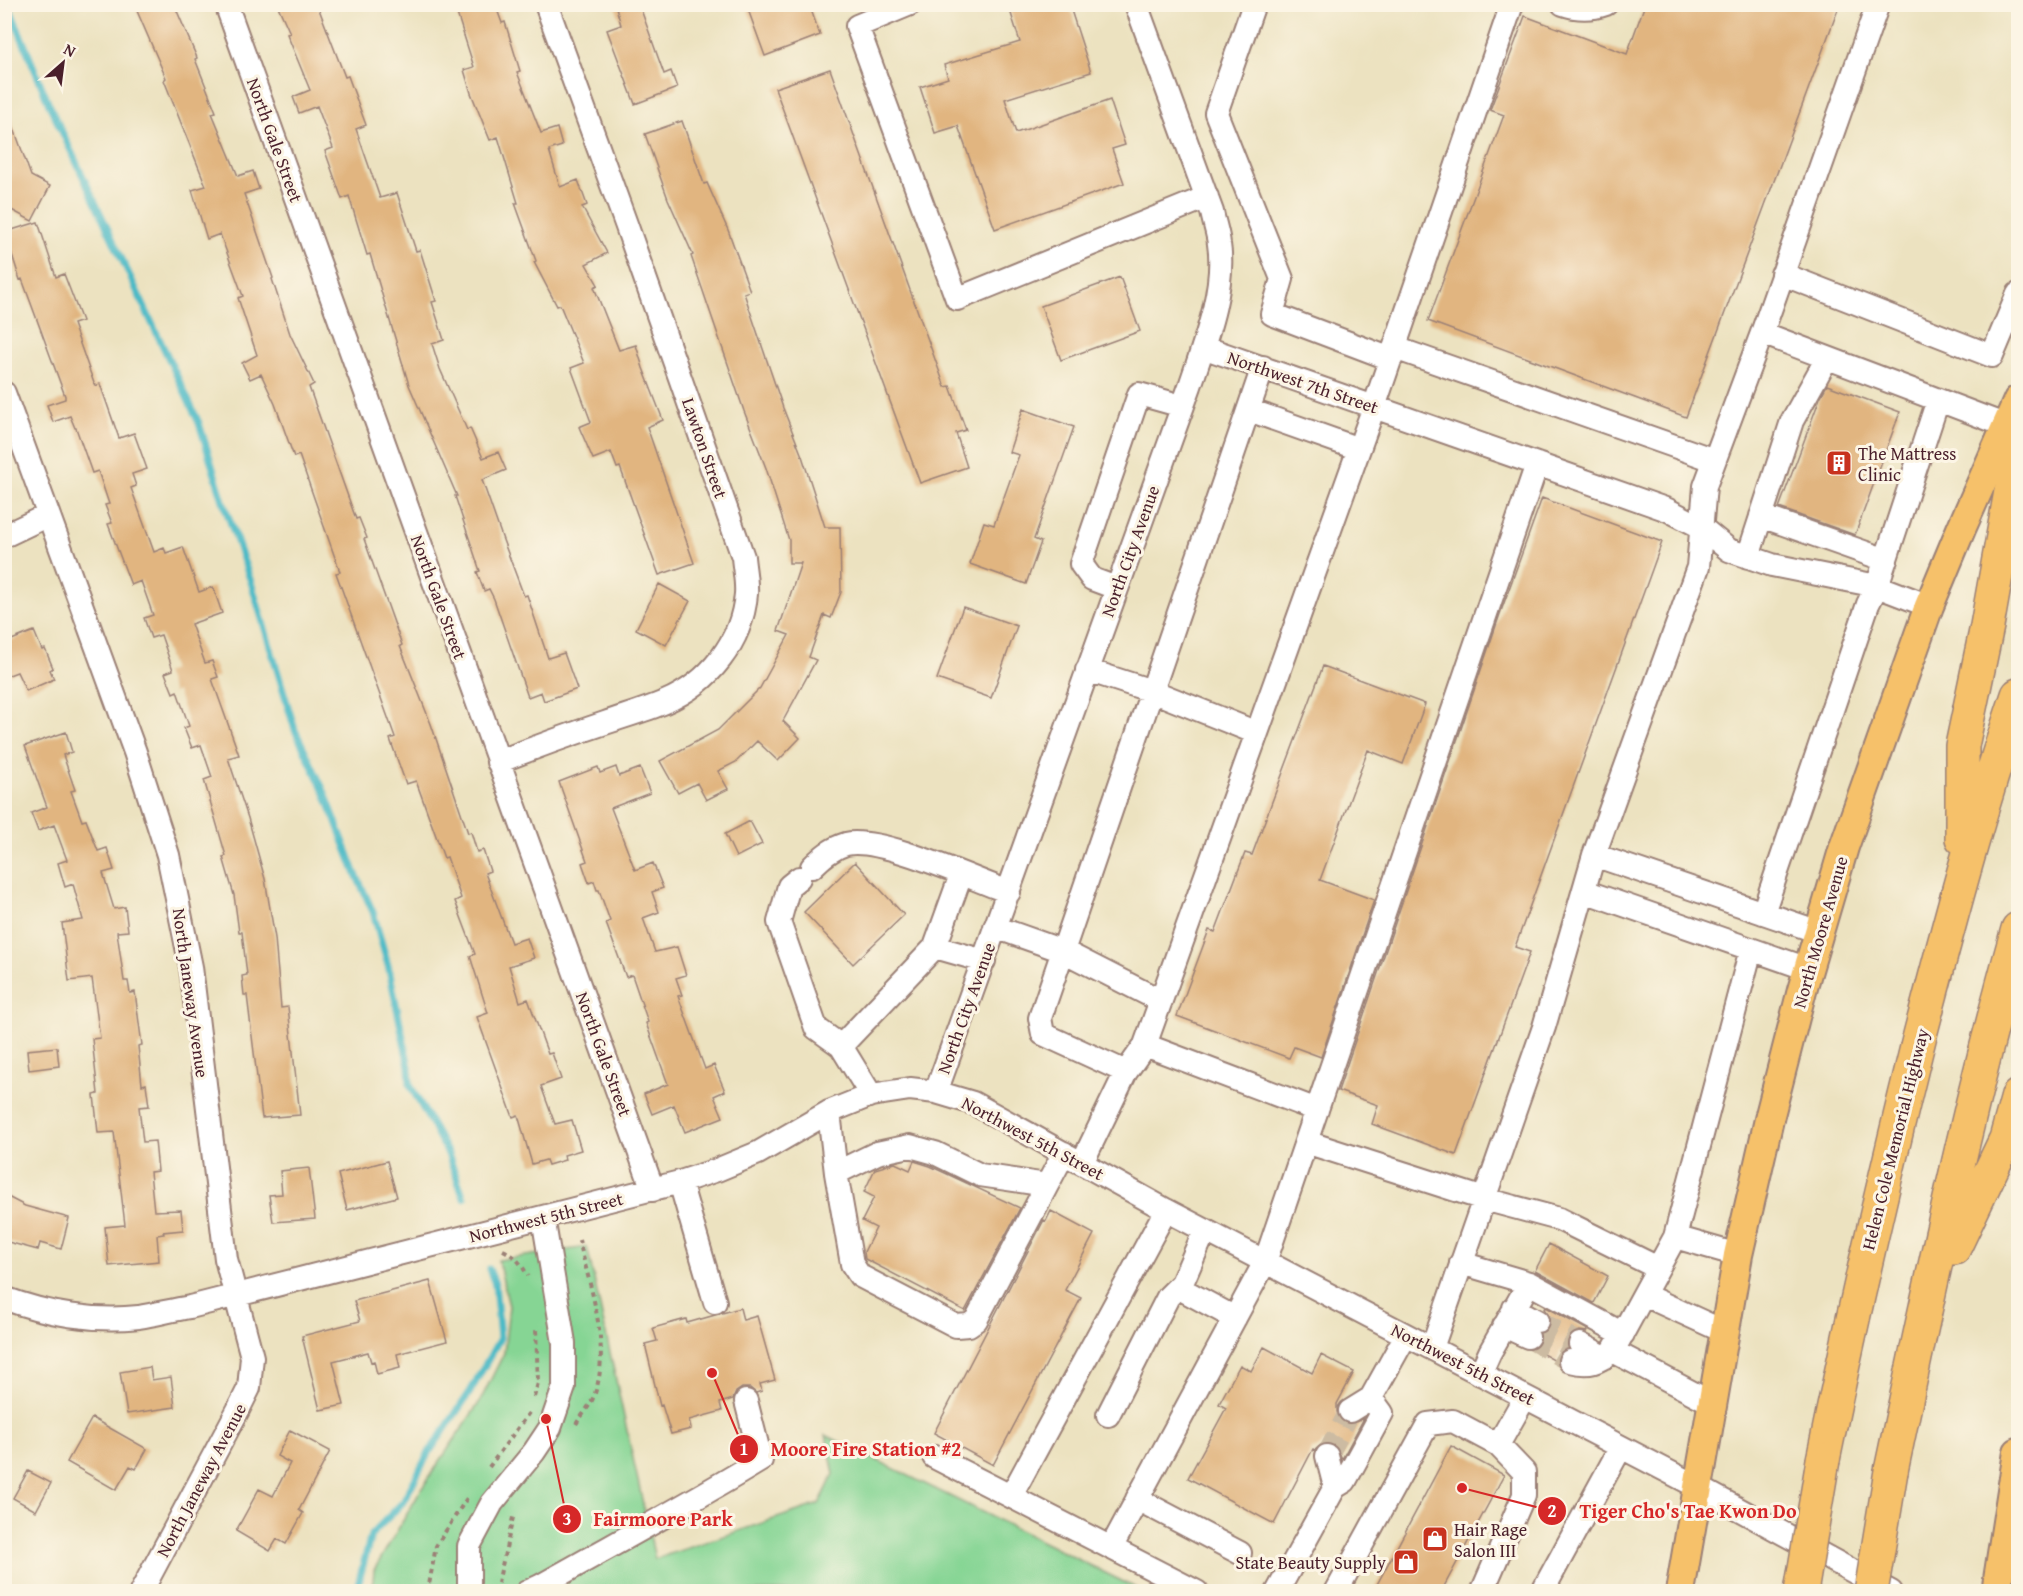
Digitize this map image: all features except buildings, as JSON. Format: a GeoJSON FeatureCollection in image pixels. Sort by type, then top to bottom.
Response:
{"type":"FeatureCollection","features":[{"type":"Feature","properties":{"kind":"highway"},"geometry":{"type":"LineString","coordinates":[[1962,872],[1962,746],[1987,626],[2013,439]]}},
{"type":"Feature","properties":{"kind":"highway","name":"Helen Cole Memorial Highway"},"geometry":{"type":"LineString","coordinates":[[1801,1592],[1823,1460],[1852,1316],[1882,1186],[1962,872],[2019,694]]}},
{"type":"Feature","properties":{"kind":"highway"},"geometry":{"type":"LineString","coordinates":[[1871,1592],[1891,1471],[1925,1309],[2000,995],[2019,929]]}},
{"type":"Feature","properties":{"kind":"highway"},"geometry":{"type":"LineString","coordinates":[[1925,1309],[2006,1139],[2019,1096]]}},
{"type":"Feature","properties":{"kind":"main road","name":"North Moore Avenue"},"geometry":{"type":"LineString","coordinates":[[1680,1592],[1738,1255],[1770,1115],[1808,969],[1844,847],[1929,606],[1960,529],[2013,439],[2019,400]]}},
{"type":"Feature","properties":{"kind":"main road"},"geometry":{"type":"LineString","coordinates":[[1996,1592],[2019,1452]]}},
{"type":"Feature","properties":{"kind":"street","name":"North Gale Street"},"geometry":{"type":"LineString","coordinates":[[226,4],[653,1190]]}},
{"type":"Feature","properties":{"kind":"street","name":"Lawton Street"},"geometry":{"type":"LineString","coordinates":[[498,762],[654,706],[692,686],[711,671],[729,646],[743,614],[746,592],[743,557],[546,4]]}},
{"type":"Feature","properties":{"kind":"street"},"geometry":{"type":"LineString","coordinates":[[910,4],[857,26],[957,299],[1207,197]]}},
{"type":"Feature","properties":{"kind":"street","name":"North City Avenue"},"geometry":{"type":"LineString","coordinates":[[936,1092],[1203,347],[1216,296],[1220,270],[1220,245],[1207,197],[1136,4]]}},
{"type":"Feature","properties":{"kind":"street"},"geometry":{"type":"LineString","coordinates":[[1254,4],[1216,113],[1282,279],[1272,314],[1714,460]]}},
{"type":"Feature","properties":{"kind":"street"},"geometry":{"type":"LineString","coordinates":[[829,1112],[836,1173],[852,1264],[860,1276],[956,1326],[969,1325],[976,1320],[1047,1185],[1074,1158],[1145,1045],[1393,354],[1512,4]]}},
{"type":"Feature","properties":{"kind":"street"},"geometry":{"type":"LineString","coordinates":[[1563,4],[1572,8],[1606,4]]}},
{"type":"Feature","properties":{"kind":"street"},"geometry":{"type":"LineString","coordinates":[[1432,1348],[1544,1027],[1594,855],[1698,567],[1705,486],[1762,333],[1878,4]]}},
{"type":"Feature","properties":{"kind":"street"},"geometry":{"type":"LineString","coordinates":[[1782,274],[1992,356],[2019,294]]}},
{"type":"Feature","properties":{"kind":"street"},"geometry":{"type":"LineString","coordinates":[[1762,333],[1938,400],[2013,439]]}},
{"type":"Feature","properties":{"kind":"street","name":"Northwest 7th Street"},"geometry":{"type":"LineString","coordinates":[[1203,347],[1668,510],[1701,527],[1729,550],[1748,557],[1772,565],[1877,586],[1929,606]]}},
{"type":"Feature","properties":{"kind":"street"},"geometry":{"type":"LineString","coordinates":[[1748,557],[1792,421],[1827,358]]}},
{"type":"Feature","properties":{"kind":"street"},"geometry":{"type":"LineString","coordinates":[[1126,1072],[1043,1034],[1040,1018],[1263,367]]}},
{"type":"Feature","properties":{"kind":"street","name":"North Janeway Avenue"},"geometry":{"type":"LineString","coordinates":[[4,393],[135,752],[168,855],[191,967],[226,1259],[252,1357],[249,1388],[141,1592]]}},
{"type":"Feature","properties":{"kind":"street"},"geometry":{"type":"LineString","coordinates":[[1116,588],[1092,579],[1081,564],[1138,394],[1182,406]]}},
{"type":"Feature","properties":{"kind":"street"},"geometry":{"type":"LineString","coordinates":[[1763,913],[1868,604],[1886,560],[1938,400]]}},
{"type":"Feature","properties":{"kind":"street"},"geometry":{"type":"LineString","coordinates":[[1249,410],[1359,449]]}},
{"type":"Feature","properties":{"kind":"street"},"geometry":{"type":"LineString","coordinates":[[1111,1548],[1265,1262],[1537,464]]}},
{"type":"Feature","properties":{"kind":"street"},"geometry":{"type":"LineString","coordinates":[[4,536],[48,515]]}},
{"type":"Feature","properties":{"kind":"street"},"geometry":{"type":"LineString","coordinates":[[1761,516],[1886,560]]}},
{"type":"Feature","properties":{"kind":"street"},"geometry":{"type":"LineString","coordinates":[[1087,669],[1152,691],[1257,733]]}},
{"type":"Feature","properties":{"kind":"street"},"geometry":{"type":"LineString","coordinates":[[871,1095],[841,1046],[816,1028],[779,922],[789,886],[831,850],[848,843],[885,846],[1009,892]]}},
{"type":"Feature","properties":{"kind":"street"},"geometry":{"type":"LineString","coordinates":[[1594,855],[1819,932]]}},
{"type":"Feature","properties":{"kind":"street"},"geometry":{"type":"LineString","coordinates":[[841,1046],[935,947],[961,875]]}},
{"type":"Feature","properties":{"kind":"street"},"geometry":{"type":"LineString","coordinates":[[1584,891],[1808,969]]}},
{"type":"Feature","properties":{"kind":"street"},"geometry":{"type":"LineString","coordinates":[[995,927],[1063,951],[1161,1001]]}},
{"type":"Feature","properties":{"kind":"street"},"geometry":{"type":"LineString","coordinates":[[935,947],[984,961]]}},
{"type":"Feature","properties":{"kind":"street"},"geometry":{"type":"LineString","coordinates":[[1575,1353],[1586,1365],[1614,1347],[1675,1237],[1751,949]]}},
{"type":"Feature","properties":{"kind":"street"},"geometry":{"type":"LineString","coordinates":[[1145,1045],[1317,1110]]}},
{"type":"Feature","properties":{"kind":"street","name":"Northwest 5th Street"},"geometry":{"type":"LineString","coordinates":[[4,1298],[53,1312],[97,1318],[138,1317],[190,1307],[653,1190],[717,1170],[758,1153],[829,1112],[871,1095],[910,1089],[936,1092],[973,1103],[1166,1210],[1698,1487],[1891,1592]]}},
{"type":"Feature","properties":{"kind":"street"},"geometry":{"type":"LineString","coordinates":[[1306,1142],[1559,1219],[1658,1268]]}},
{"type":"Feature","properties":{"kind":"street"},"geometry":{"type":"LineString","coordinates":[[836,1173],[877,1153],[910,1146],[935,1154],[980,1175],[1047,1185]]}},
{"type":"Feature","properties":{"kind":"street"},"geometry":{"type":"LineString","coordinates":[[680,1182],[715,1302]]}},
{"type":"Feature","properties":{"kind":"street"},"geometry":{"type":"LineString","coordinates":[[1011,1496],[1166,1210]]}},
{"type":"Feature","properties":{"kind":"street"},"geometry":{"type":"LineString","coordinates":[[470,1592],[469,1546],[492,1503],[534,1452],[550,1428],[564,1387],[564,1343],[543,1217]]}},
{"type":"Feature","properties":{"kind":"street"},"geometry":{"type":"LineString","coordinates":[[1108,1415],[1168,1297],[1182,1283],[1205,1230]]}},
{"type":"Feature","properties":{"kind":"street"},"geometry":{"type":"LineString","coordinates":[[1675,1237],[1738,1255]]}},
{"type":"Feature","properties":{"kind":"street"},"geometry":{"type":"LineString","coordinates":[[1461,1263],[1529,1283],[1614,1347],[1712,1403]]}},
{"type":"Feature","properties":{"kind":"street"},"geometry":{"type":"LineString","coordinates":[[1182,1283],[1183,1290],[1235,1318]]}},
{"type":"Feature","properties":{"kind":"street"},"geometry":{"type":"LineString","coordinates":[[1480,1374],[1529,1283]]}},
{"type":"Feature","properties":{"kind":"street"},"geometry":{"type":"LineString","coordinates":[[1644,1295],[1725,1332]]}},
{"type":"Feature","properties":{"kind":"street"},"geometry":{"type":"LineString","coordinates":[[1509,1317],[1533,1329]]}},
{"type":"Feature","properties":{"kind":"street"},"geometry":{"type":"LineString","coordinates":[[1350,1411],[1371,1398],[1406,1335]]}},
{"type":"Feature","properties":{"kind":"street"},"geometry":{"type":"LineString","coordinates":[[1498,1445],[1525,1397]]}},
{"type":"Feature","properties":{"kind":"street"},"geometry":{"type":"LineString","coordinates":[[1278,1592],[1335,1487],[1345,1480],[1382,1413],[1371,1398]]}},
{"type":"Feature","properties":{"kind":"street"},"geometry":{"type":"LineString","coordinates":[[527,1592],[540,1587],[644,1526],[695,1500],[761,1460],[746,1401]]}},
{"type":"Feature","properties":{"kind":"street"},"geometry":{"type":"LineString","coordinates":[[1336,1592],[1428,1424],[1453,1421],[1498,1445],[1524,1472],[1524,1495],[1482,1592]]}},
{"type":"Feature","properties":{"kind":"street"},"geometry":{"type":"LineString","coordinates":[[1542,1592],[1621,1447]]}},
{"type":"Feature","properties":{"kind":"street"},"geometry":{"type":"LineString","coordinates":[[1327,1456],[1335,1487]]}},
{"type":"Feature","properties":{"kind":"street"},"geometry":{"type":"LineString","coordinates":[[934,1457],[1197,1592]]}},
{"type":"Feature","properties":{"kind":"street"},"geometry":{"type":"LineString","coordinates":[[1137,1499],[1240,1553]]}},
{"type":"Feature","properties":{"kind":"path"},"geometry":{"type":"LineString","coordinates":[[502,1250],[513,1254],[521,1263],[529,1276],[530,1284]]}},
{"type":"Feature","properties":{"kind":"path"},"geometry":{"type":"LineString","coordinates":[[485,1473],[531,1410],[538,1383],[536,1323]]}},
{"type":"Feature","properties":{"kind":"path"},"geometry":{"type":"LineString","coordinates":[[430,1592],[429,1585],[436,1546],[471,1492]]}},
{"type":"Feature","properties":{"kind":"green space"},"geometry":{"type":"Polygon","coordinates":[[[587,1247],[655,1559],[819,1504],[834,1474],[826,1435],[1142,1591],[372,1592],[374,1570],[424,1485],[479,1403],[504,1353],[509,1306],[498,1260],[587,1247]]]}},
{"type":"Feature","properties":{"kind":"waterway"},"geometry":{"type":"LineString","coordinates":[[8,4],[48,102],[199,423],[251,582],[295,730],[325,793],[373,912],[389,969],[409,1067],[410,1085],[448,1154],[464,1198]]}},
{"type":"Feature","properties":{"kind":"waterway"},"geometry":{"type":"LineString","coordinates":[[356,1592],[371,1535],[403,1502],[428,1454],[470,1392],[500,1338],[495,1284],[489,1269]]}},
{"type":"Feature","properties":{"kind":"tunnel"},"geometry":{"type":"LineString","coordinates":[[1537,1321],[1580,1344]]}},
{"type":"Feature","properties":{"kind":"tunnel"},"geometry":{"type":"LineString","coordinates":[[1528,1337],[1570,1361]]}},
{"type":"Feature","properties":{"kind":"tunnel"},"geometry":{"type":"LineString","coordinates":[[1327,1456],[1350,1411]]}},
{"type":"Feature","properties":{"kind":"place","name":"The Mattress Clinic"},"geometry":{"type":"Point","coordinates":[1839,463]}},
{"type":"Feature","properties":{"kind":"place","name":"Moore Fire Station #2"},"geometry":{"type":"Point","coordinates":[712,1373]}},
{"type":"Feature","properties":{"kind":"place","name":"Fairmoore Park"},"geometry":{"type":"Point","coordinates":[546,1419]}},
{"type":"Feature","properties":{"kind":"place","name":"Tiger Cho's Tae Kwon Do"},"geometry":{"type":"Point","coordinates":[1462,1488]}},
{"type":"Feature","properties":{"kind":"place","name":"Hair Rage Salon III"},"geometry":{"type":"Point","coordinates":[1435,1539]}},
{"type":"Feature","properties":{"kind":"place","name":"State Beauty Supply"},"geometry":{"type":"Point","coordinates":[1406,1562]}}]}
